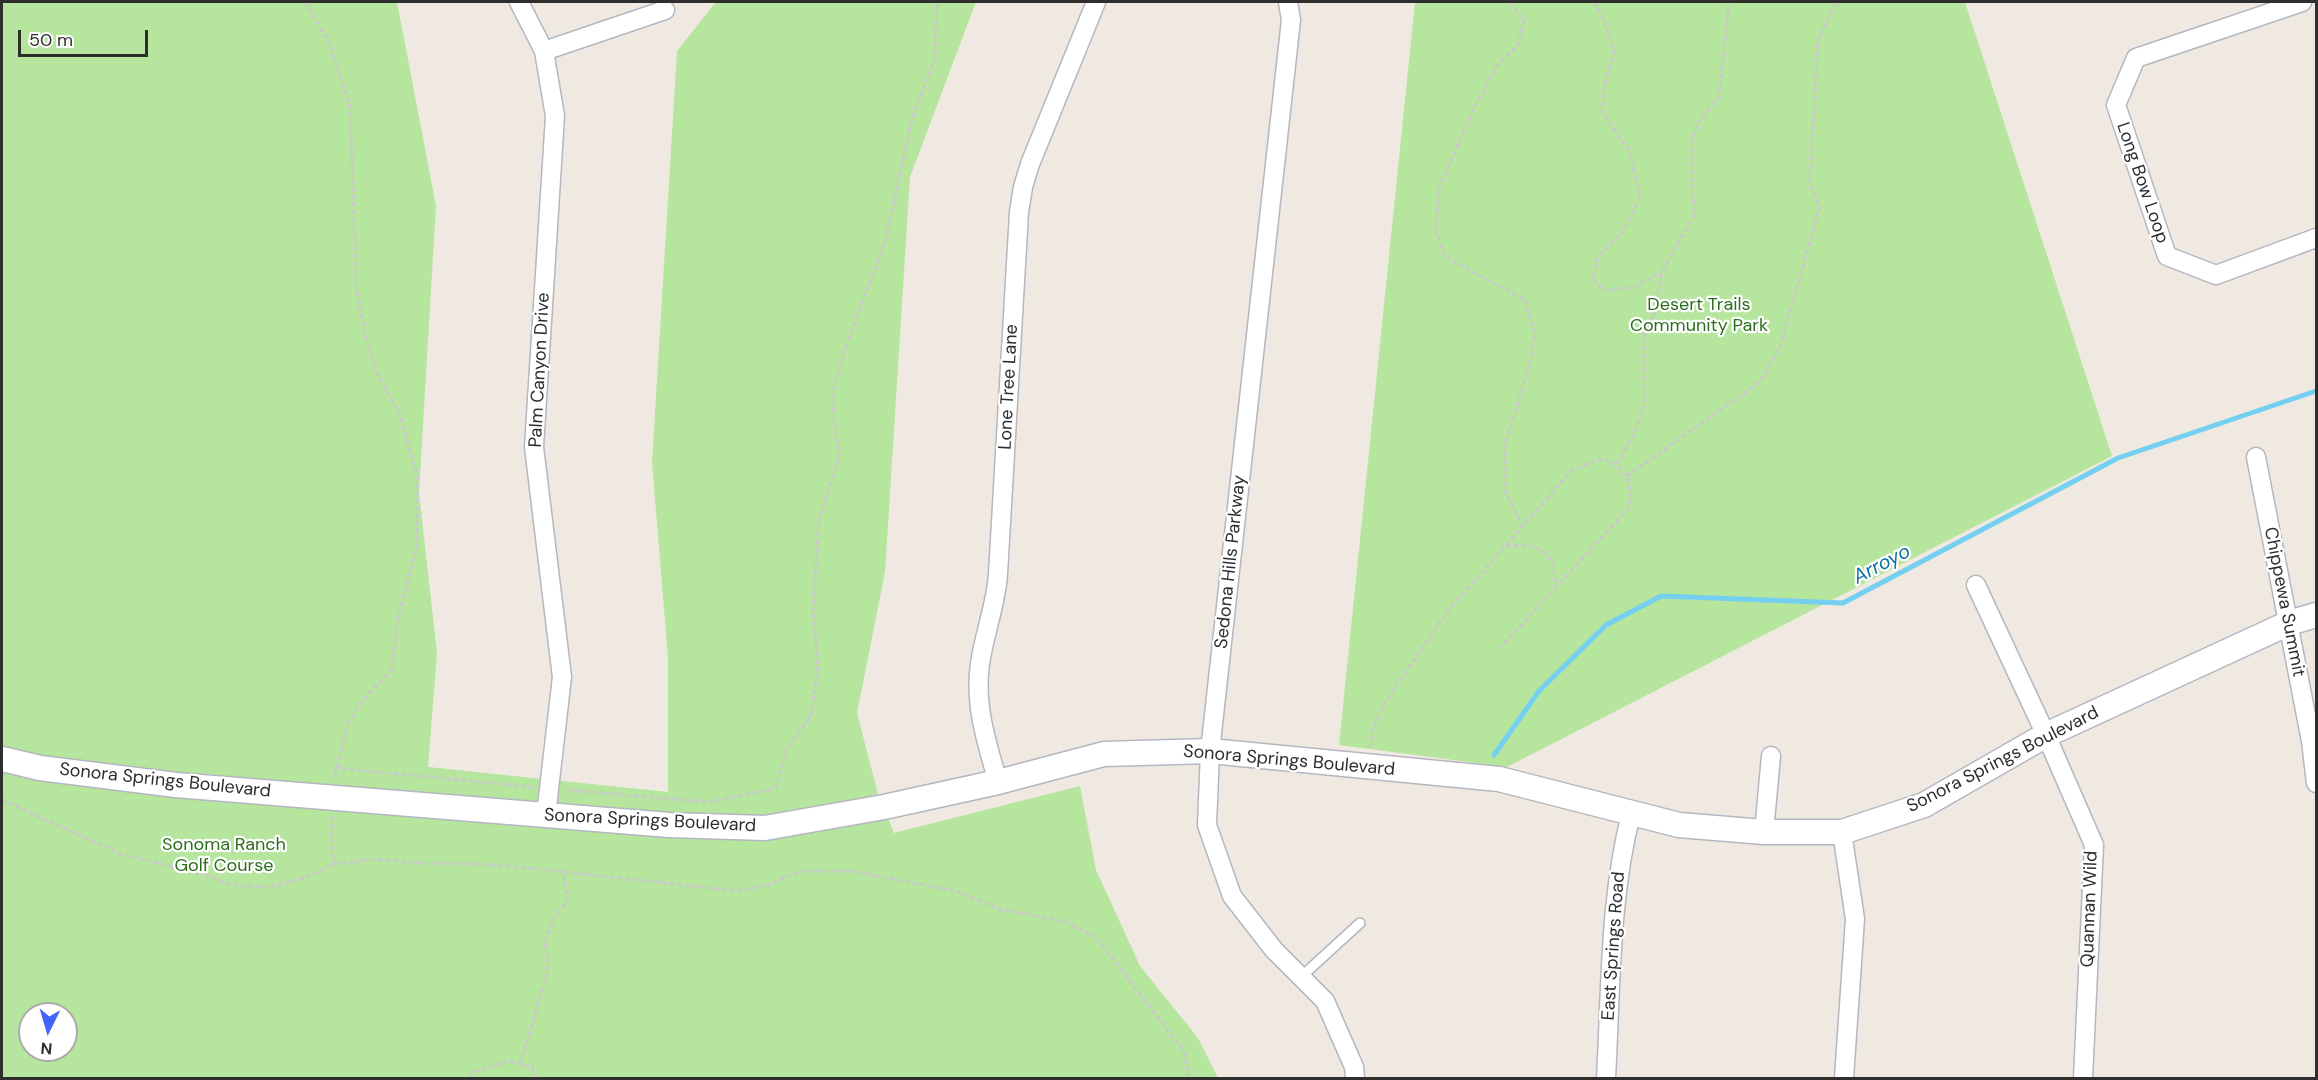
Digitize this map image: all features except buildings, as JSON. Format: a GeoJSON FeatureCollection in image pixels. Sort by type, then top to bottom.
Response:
{"type":"FeatureCollection","features":[{"type":"Feature","properties":{"kind":"street","name":"Palm Canyon Drive"},"geometry":{"type":"LineString","coordinates":[[519,2],[544,51],[555,116],[534,447],[562,677],[546,815]]}},
{"type":"Feature","properties":{"kind":"street","name":"Lone Tree Lane"},"geometry":{"type":"LineString","coordinates":[[998,782],[983,727],[978,681],[983,649],[995,602],[998,574],[1019,212],[1030,164],[1096,2]]}},
{"type":"Feature","properties":{"kind":"street","name":"Sedona Hills Parkway"},"geometry":{"type":"LineString","coordinates":[[1288,2],[1291,12],[1290,32],[1210,751],[1207,825],[1232,896],[1274,950],[1325,1001],[1354,1068],[1355,1078]]}},
{"type":"Feature","properties":{"kind":"street","name":"Long Bow Loop"},"geometry":{"type":"LineString","coordinates":[[2302,2],[2136,58],[2116,105],[2167,256],[2216,275],[2316,238]]}},
{"type":"Feature","properties":{"kind":"street"},"geometry":{"type":"LineString","coordinates":[[544,51],[665,10]]}},
{"type":"Feature","properties":{"kind":"street","name":"Chippewa Summit"},"geometry":{"type":"LineString","coordinates":[[2256,457],[2311,741],[2316,783]]}},
{"type":"Feature","properties":{"kind":"street","name":"Quannan Wild"},"geometry":{"type":"LineString","coordinates":[[1976,585],[2094,845],[2083,1078]]}},
{"type":"Feature","properties":{"kind":"street","name":"Sonora Springs Boulevard"},"geometry":{"type":"LineString","coordinates":[[2,759],[40,768],[176,785],[669,825],[765,828],[884,807],[998,782],[1104,754],[1210,751],[1499,780],[1679,825],[1764,832],[1842,832],[1924,805],[2046,735],[2289,624],[2316,615]]}},
{"type":"Feature","properties":{"kind":"street"},"geometry":{"type":"LineString","coordinates":[[1764,832],[1771,756]]}},
{"type":"Feature","properties":{"kind":"street","name":"East Springs Road"},"geometry":{"type":"LineString","coordinates":[[1606,1078],[1615,898],[1622,850],[1631,814]]}},
{"type":"Feature","properties":{"kind":"street"},"geometry":{"type":"LineString","coordinates":[[1842,832],[1855,919],[1844,1078]]}},
{"type":"Feature","properties":{"kind":"lane"},"geometry":{"type":"LineString","coordinates":[[1301,977],[1360,923]]}},
{"type":"Feature","properties":{"kind":"path"},"geometry":{"type":"LineString","coordinates":[[305,2],[330,44],[350,107],[357,293],[375,369],[400,415],[417,475],[417,546],[397,622],[392,670],[369,693],[348,722],[336,768],[332,796],[331,845],[334,864]]}},
{"type":"Feature","properties":{"kind":"path"},"geometry":{"type":"LineString","coordinates":[[336,768],[709,802],[776,788],[787,749],[811,716],[818,666],[813,610],[819,520],[838,457],[832,398],[845,348],[885,242],[912,119],[935,58],[937,2]]}},
{"type":"Feature","properties":{"kind":"path"},"geometry":{"type":"LineString","coordinates":[[1510,2],[1524,21],[1518,45],[1498,64],[1475,106],[1439,188],[1436,231],[1444,256],[1525,300],[1535,334],[1528,372],[1505,442],[1505,490],[1522,526]]}},
{"type":"Feature","properties":{"kind":"path"},"geometry":{"type":"LineString","coordinates":[[1594,2],[1603,18],[1614,52],[1605,83],[1602,111],[1630,153],[1640,197],[1624,230],[1598,256],[1593,278],[1604,291],[1634,287],[1662,272]]}},
{"type":"Feature","properties":{"kind":"path"},"geometry":{"type":"LineString","coordinates":[[1617,464],[1636,430],[1645,401],[1643,364],[1646,335],[1654,313],[1662,272],[1695,213],[1691,180],[1691,142],[1700,120],[1719,97],[1729,2]]}},
{"type":"Feature","properties":{"kind":"path"},"geometry":{"type":"LineString","coordinates":[[1627,476],[1760,382],[1780,347],[1820,206],[1810,183],[1818,41],[1836,2]]}},
{"type":"Feature","properties":{"kind":"path"},"geometry":{"type":"LineString","coordinates":[[1368,766],[1373,729],[1385,702],[1447,612],[1572,470],[1584,463],[1602,458],[1617,464],[1627,476],[1632,492],[1628,509],[1500,648]]}},
{"type":"Feature","properties":{"kind":"path"},"geometry":{"type":"LineString","coordinates":[[1505,546],[1526,544],[1540,549],[1550,560],[1556,574],[1555,588]]}},
{"type":"Feature","properties":{"kind":"path"},"geometry":{"type":"LineString","coordinates":[[2,800],[121,854],[207,875],[231,885],[269,887],[304,878],[334,864],[375,859],[420,863],[482,864],[737,891],[771,884],[800,871],[852,871],[956,891],[999,909],[1063,921],[1096,937],[1130,978],[1184,1051],[1189,1078]]}},
{"type":"Feature","properties":{"kind":"path"},"geometry":{"type":"LineString","coordinates":[[520,1064],[546,978],[548,961],[546,941],[556,915],[567,901],[564,873]]}},
{"type":"Feature","properties":{"kind":"path"},"geometry":{"type":"LineString","coordinates":[[470,1078],[473,1073],[507,1061],[532,1067],[537,1078]]}},
{"type":"Feature","properties":{"kind":"green space","name":"Sonoma Ranch Golf Course"},"geometry":{"type":"Polygon","coordinates":[[[2,2],[397,2],[436,206],[419,493],[437,653],[428,767],[668,792],[668,658],[652,462],[677,51],[716,2],[976,2],[910,177],[885,572],[857,713],[878,794],[894,833],[1080,786],[1096,870],[1140,966],[1198,1038],[1218,1078],[2,1078],[2,2]]]}},
{"type":"Feature","properties":{"kind":"green space","name":"Desert Trails Community Park"},"geometry":{"type":"Polygon","coordinates":[[[1415,2],[1965,2],[2112,456],[1507,767],[1339,745],[1415,2]]]}},
{"type":"Feature","properties":{"kind":"waterway","name":"Arroyo"},"geometry":{"type":"LineString","coordinates":[[1494,755],[1539,691],[1606,625],[1661,596],[1843,603],[2118,458],[2316,391]]}}]}
